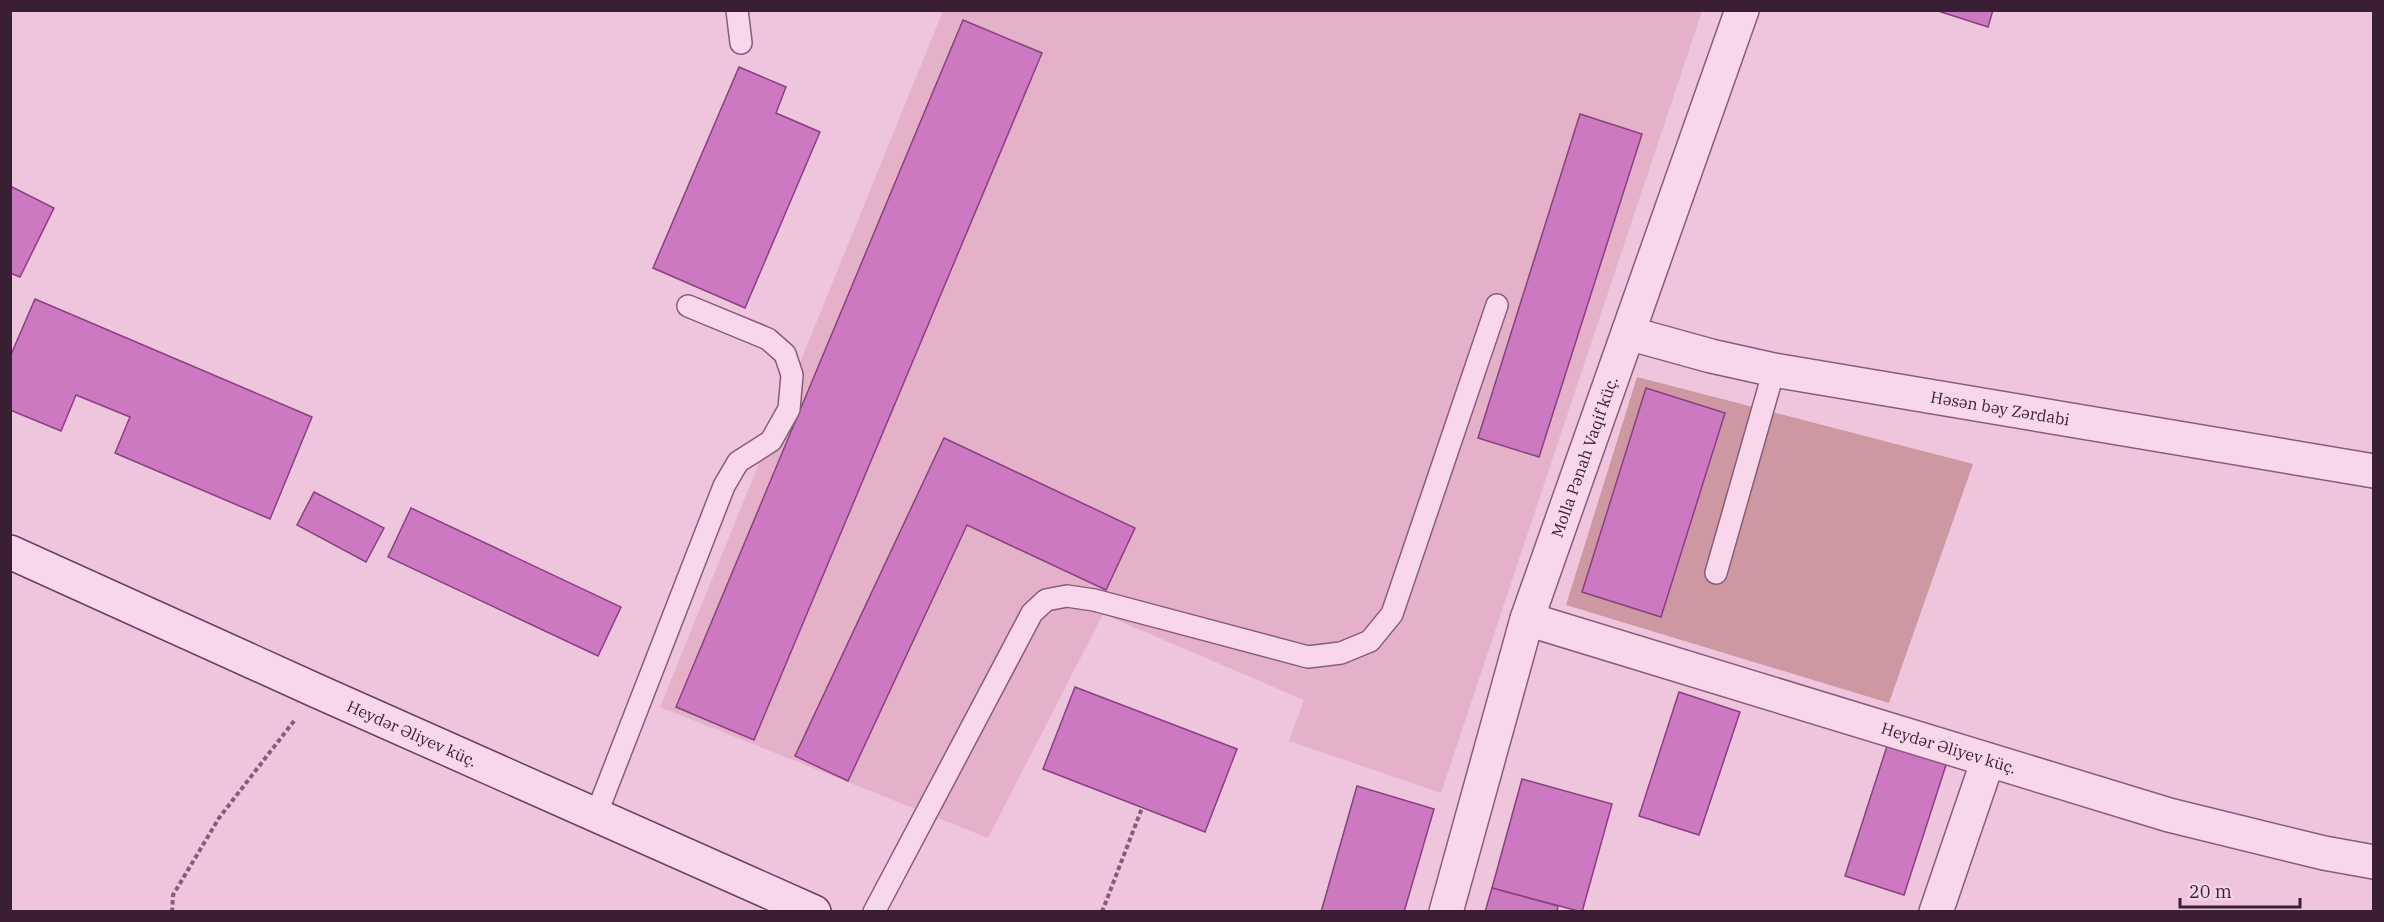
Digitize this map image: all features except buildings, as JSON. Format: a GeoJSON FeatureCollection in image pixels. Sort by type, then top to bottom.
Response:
{"type":"FeatureCollection","features":[{"type":"Feature","properties":{"kind":"street","name":"Molla Pənah Vaqif küç."},"geometry":{"type":"LineString","coordinates":[[1446,912],[1527,620],[1742,10]]}},
{"type":"Feature","properties":{"kind":"street","name":"Həsən bəy Zərdabi"},"geometry":{"type":"LineString","coordinates":[[1628,333],[1711,356],[1774,370],[2373,471]]}},
{"type":"Feature","properties":{"kind":"street","name":"Heydər Əliyev küç."},"geometry":{"type":"LineString","coordinates":[[10,552],[316,692],[814,912]]}},
{"type":"Feature","properties":{"kind":"street","name":"Heydər Əliyev küç."},"geometry":{"type":"LineString","coordinates":[[1527,620],[2169,815],[2324,853],[2373,862]]}},
{"type":"Feature","properties":{"kind":"street"},"geometry":{"type":"LineString","coordinates":[[1936,912],[1988,760]]}},
{"type":"Feature","properties":{"kind":"lane"},"geometry":{"type":"LineString","coordinates":[[737,10],[741,43]]}},
{"type":"Feature","properties":{"kind":"lane"},"geometry":{"type":"LineString","coordinates":[[874,912],[1032,613],[1046,600],[1067,596],[1094,600],[1308,657],[1341,653],[1370,641],[1392,614],[1497,305]]}},
{"type":"Feature","properties":{"kind":"lane"},"geometry":{"type":"LineString","coordinates":[[596,815],[724,486],[738,462],[771,441],[789,409],[792,375],[785,354],[768,339],[688,306]]}},
{"type":"Feature","properties":{"kind":"lane"},"geometry":{"type":"LineString","coordinates":[[1716,573],[1774,370]]}},
{"type":"Feature","properties":{"kind":"path"},"geometry":{"type":"LineString","coordinates":[[172,912],[173,895],[219,818],[316,692]]}},
{"type":"Feature","properties":{"kind":"path"},"geometry":{"type":"LineString","coordinates":[[1102,912],[1142,808]]}},
{"type":"Feature","properties":{"kind":"shaded area"},"geometry":{"type":"Polygon","coordinates":[[[943,11],[1702,11],[1441,793],[1289,741],[1304,700],[1103,614],[988,838],[660,707],[943,11]]]}},
{"type":"Feature","properties":{"kind":"shaded area"},"geometry":{"type":"Polygon","coordinates":[[[1637,377],[1973,464],[1889,703],[1566,605],[1637,377]]]}}]}
